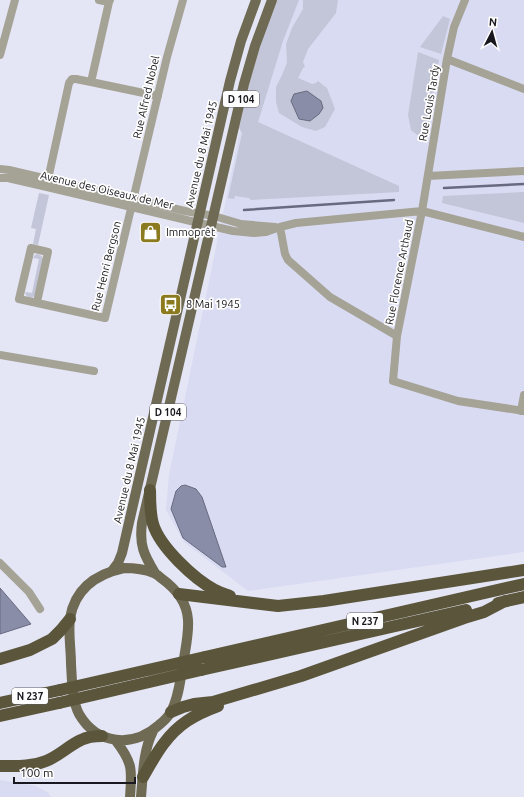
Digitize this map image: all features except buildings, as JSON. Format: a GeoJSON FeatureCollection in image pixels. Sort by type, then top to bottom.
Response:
{"type":"FeatureCollection","features":[{"type":"Feature","properties":{"kind":"highway"},"geometry":{"type":"LineString","coordinates":[[150,490],[150,505],[153,524],[159,537],[169,552],[198,578],[216,590],[250,603]]}},
{"type":"Feature","properties":{"kind":"highway"},"geometry":{"type":"LineString","coordinates":[[179,594],[278,606],[324,601],[524,570]]}},
{"type":"Feature","properties":{"kind":"highway","name":"N 237"},"geometry":{"type":"LineString","coordinates":[[0,703],[524,584]]}},
{"type":"Feature","properties":{"kind":"highway","name":"N 237"},"geometry":{"type":"LineString","coordinates":[[0,716],[524,597]]}},
{"type":"Feature","properties":{"kind":"highway"},"geometry":{"type":"LineString","coordinates":[[171,712],[194,704],[213,702],[301,676],[484,612],[505,601]]}},
{"type":"Feature","properties":{"kind":"highway"},"geometry":{"type":"LineString","coordinates":[[0,659],[30,650],[52,639],[70,619]]}},
{"type":"Feature","properties":{"kind":"highway"},"geometry":{"type":"LineString","coordinates":[[143,777],[158,752],[176,729],[197,715],[244,693]]}},
{"type":"Feature","properties":{"kind":"highway"},"geometry":{"type":"LineString","coordinates":[[0,766],[33,765],[46,761],[81,740],[102,736]]}},
{"type":"Feature","properties":{"kind":"main road","name":"Avenue du 8 Mai 1945"},"geometry":{"type":"LineString","coordinates":[[112,571],[118,563],[122,553],[230,80],[244,30],[256,0]]}},
{"type":"Feature","properties":{"kind":"main road","name":"D 104"},"geometry":{"type":"LineString","coordinates":[[155,573],[141,542],[140,534],[142,523],[249,63],[272,0]]}},
{"type":"Feature","properties":{"kind":"main road"},"geometry":{"type":"LineString","coordinates":[[124,568],[134,568],[155,573],[179,594],[187,612],[188,632],[177,696],[171,712],[153,731],[141,737],[129,740],[116,740],[102,736],[95,732],[86,724],[78,712],[72,684],[70,619],[74,604],[80,594],[89,584],[101,576],[124,568]]}},
{"type":"Feature","properties":{"kind":"main road"},"geometry":{"type":"LineString","coordinates":[[141,797],[145,755],[153,731]]}},
{"type":"Feature","properties":{"kind":"main road"},"geometry":{"type":"LineString","coordinates":[[116,740],[130,763],[132,778],[130,797]]}},
{"type":"Feature","properties":{"kind":"street"},"geometry":{"type":"LineString","coordinates":[[0,55],[15,0]]}},
{"type":"Feature","properties":{"kind":"street"},"geometry":{"type":"LineString","coordinates":[[91,82],[110,1],[99,0]]}},
{"type":"Feature","properties":{"kind":"street","name":"Rue Alfred Nobel"},"geometry":{"type":"LineString","coordinates":[[133,203],[166,57],[183,0]]}},
{"type":"Feature","properties":{"kind":"street","name":"Rue Louis Tardy"},"geometry":{"type":"LineString","coordinates":[[422,211],[447,59],[454,27],[465,0]]}},
{"type":"Feature","properties":{"kind":"street"},"geometry":{"type":"LineString","coordinates":[[447,59],[524,89]]}},
{"type":"Feature","properties":{"kind":"street"},"geometry":{"type":"LineString","coordinates":[[47,183],[69,83],[72,79],[158,96]]}},
{"type":"Feature","properties":{"kind":"street","name":"Avenue des Oiseaux de Mer"},"geometry":{"type":"LineString","coordinates":[[0,168],[47,183]]}},
{"type":"Feature","properties":{"kind":"street"},"geometry":{"type":"LineString","coordinates":[[428,176],[524,172]]}},
{"type":"Feature","properties":{"kind":"street","name":"Avenue des Oiseaux de Mer"},"geometry":{"type":"LineString","coordinates":[[0,178],[47,183],[133,203],[185,211],[233,231],[254,233],[266,232],[296,223],[422,211],[524,237]]}},
{"type":"Feature","properties":{"kind":"street","name":"Rue Henri Bergson"},"geometry":{"type":"LineString","coordinates":[[37,302],[48,252],[31,248],[19,299],[105,318],[133,203]]}},
{"type":"Feature","properties":{"kind":"street","name":"Rue Florence Arthaud"},"geometry":{"type":"LineString","coordinates":[[422,211],[398,336],[393,381],[458,401],[523,411]]}},
{"type":"Feature","properties":{"kind":"street"},"geometry":{"type":"LineString","coordinates":[[280,227],[285,254],[288,260],[330,297],[398,336]]}},
{"type":"Feature","properties":{"kind":"street"},"geometry":{"type":"LineString","coordinates":[[0,355],[94,370]]}},
{"type":"Feature","properties":{"kind":"street"},"geometry":{"type":"LineString","coordinates":[[523,411],[524,395]]}},
{"type":"Feature","properties":{"kind":"street"},"geometry":{"type":"LineString","coordinates":[[0,563],[29,592],[40,609]]}},
{"type":"Feature","properties":{"kind":"shaded area"},"geometry":{"type":"Polygon","coordinates":[[[277,0],[299,0],[283,41],[258,122],[399,186],[399,192],[251,200],[249,198],[235,196],[234,199],[228,198],[242,133],[239,128],[247,90],[269,19],[277,0]]]}},
{"type":"Feature","properties":{"kind":"shaded area"},"geometry":{"type":"Polygon","coordinates":[[[286,0],[524,0],[524,552],[248,591],[184,542],[166,510],[169,475],[240,131],[269,37],[286,0]]]}},
{"type":"Feature","properties":{"kind":"shaded area"},"geometry":{"type":"Polygon","coordinates":[[[303,0],[338,0],[336,13],[308,49],[303,62],[305,67],[298,78],[312,84],[318,81],[327,88],[335,109],[325,127],[316,131],[302,127],[279,113],[276,102],[276,87],[287,63],[286,44],[292,28],[303,9],[303,0]]]}},
{"type":"Feature","properties":{"kind":"shaded area"},"geometry":{"type":"Polygon","coordinates":[[[443,16],[450,19],[441,54],[420,47],[443,16]]]}},
{"type":"Feature","properties":{"kind":"shaded area"},"geometry":{"type":"Polygon","coordinates":[[[418,52],[439,60],[425,141],[411,130],[408,115],[418,52]]]}},
{"type":"Feature","properties":{"kind":"shaded area"},"geometry":{"type":"Polygon","coordinates":[[[307,91],[321,101],[323,108],[319,114],[310,121],[299,119],[291,101],[294,94],[307,91]]]}},
{"type":"Feature","properties":{"kind":"shaded area"},"geometry":{"type":"Polygon","coordinates":[[[524,192],[524,223],[442,203],[443,196],[524,192]]]}},
{"type":"Feature","properties":{"kind":"shaded area"},"geometry":{"type":"Polygon","coordinates":[[[39,193],[49,195],[38,245],[33,244],[36,229],[31,228],[39,193]]]}},
{"type":"Feature","properties":{"kind":"shaded area"},"geometry":{"type":"Polygon","coordinates":[[[37,254],[43,259],[35,295],[30,298],[25,292],[32,293],[39,259],[33,258],[37,254]]]}},
{"type":"Feature","properties":{"kind":"shaded area"},"geometry":{"type":"Polygon","coordinates":[[[185,485],[196,489],[202,497],[226,567],[222,567],[183,538],[171,509],[176,491],[181,486],[185,485]]]}},
{"type":"Feature","properties":{"kind":"shaded area"},"geometry":{"type":"Polygon","coordinates":[[[0,588],[31,624],[0,634],[0,588]]]}},
{"type":"Feature","properties":{"kind":"shaded area"},"geometry":{"type":"Polygon","coordinates":[[[0,780],[36,786],[47,792],[52,797],[0,797],[0,780]]]}},
{"type":"Feature","properties":{"kind":"waterway"},"geometry":{"type":"LineString","coordinates":[[444,188],[524,184]]}},
{"type":"Feature","properties":{"kind":"waterway"},"geometry":{"type":"LineString","coordinates":[[244,210],[394,200]]}},
{"type":"Feature","properties":{"kind":"place","name":"Immoprêt"},"geometry":{"type":"Point","coordinates":[150,232]}},
{"type":"Feature","properties":{"kind":"place","name":"8 Mai 1945"},"geometry":{"type":"Point","coordinates":[171,304]}}]}
